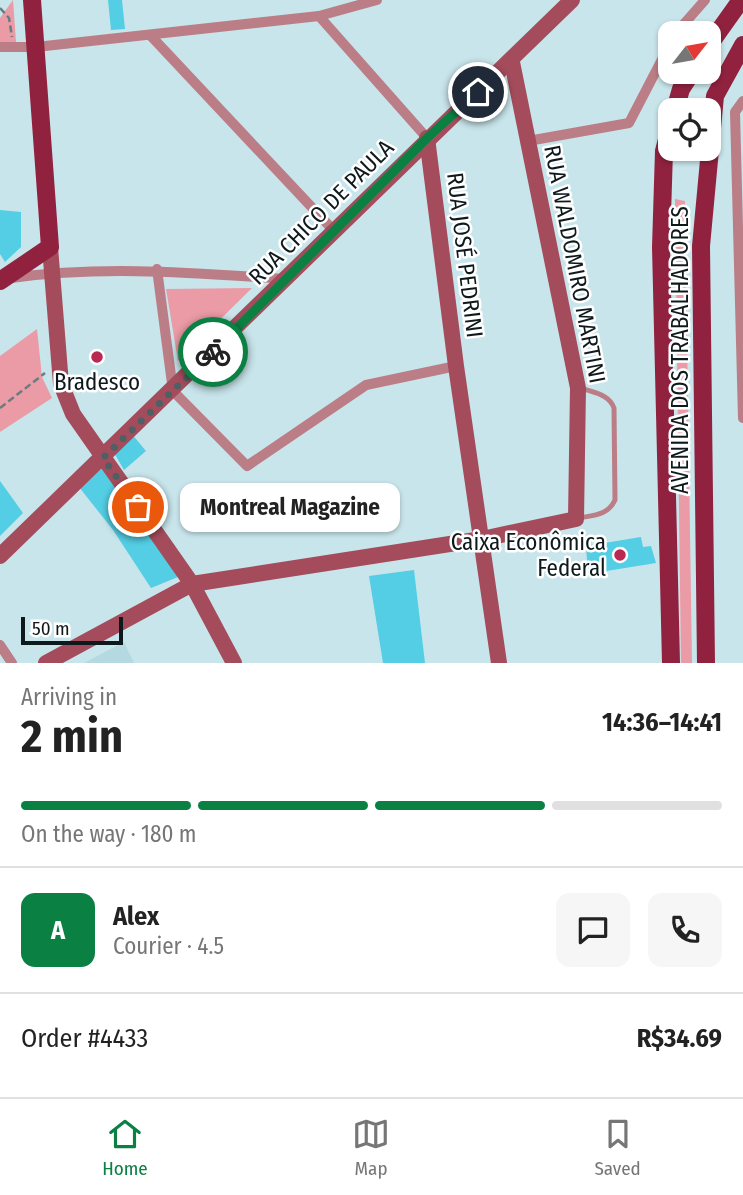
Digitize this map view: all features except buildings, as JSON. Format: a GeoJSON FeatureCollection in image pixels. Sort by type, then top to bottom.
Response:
{"type":"FeatureCollection","features":[{"type":"Feature","properties":{"kind":"main road","name":"RUA CHICO DE PAULA"},"geometry":{"type":"LineString","coordinates":[[0,556],[173,391],[427,138],[512,62],[572,0]]}},
{"type":"Feature","properties":{"kind":"main road"},"geometry":{"type":"LineString","coordinates":[[721,28],[741,0]]}},
{"type":"Feature","properties":{"kind":"main road"},"geometry":{"type":"LineString","coordinates":[[31,2],[61,384],[73,415],[192,584],[234,663]]}},
{"type":"Feature","properties":{"kind":"main road","name":"AVENIDA DOS TRABALHADORES"},"geometry":{"type":"LineString","coordinates":[[706,663],[701,246],[715,96],[743,46]]}},
{"type":"Feature","properties":{"kind":"main road","name":"RUA WALDOMIRO MARTINI"},"geometry":{"type":"LineString","coordinates":[[512,62],[578,388],[576,519]]}},
{"type":"Feature","properties":{"kind":"main road","name":"RUA JOSÉ PEDRINI"},"geometry":{"type":"LineString","coordinates":[[427,138],[456,366],[499,663]]}},
{"type":"Feature","properties":{"kind":"main road","name":"AVENIDA DOS TRABALHADORES"},"geometry":{"type":"LineString","coordinates":[[664,161],[661,247],[671,663]]}},
{"type":"Feature","properties":{"kind":"main road"},"geometry":{"type":"LineString","coordinates":[[2,280],[50,247]]}},
{"type":"Feature","properties":{"kind":"main road"},"geometry":{"type":"LineString","coordinates":[[46,663],[192,584],[482,539],[576,519]]}},
{"type":"Feature","properties":{"kind":"street"},"geometry":{"type":"LineString","coordinates":[[687,21],[705,0]]}},
{"type":"Feature","properties":{"kind":"street"},"geometry":{"type":"LineString","coordinates":[[0,47],[36,47],[151,36],[319,16],[376,1]]}},
{"type":"Feature","properties":{"kind":"street"},"geometry":{"type":"LineString","coordinates":[[319,16],[427,138]]}},
{"type":"Feature","properties":{"kind":"street"},"geometry":{"type":"LineString","coordinates":[[151,36],[335,232]]}},
{"type":"Feature","properties":{"kind":"street"},"geometry":{"type":"LineString","coordinates":[[528,141],[629,123],[658,67]]}},
{"type":"Feature","properties":{"kind":"street"},"geometry":{"type":"LineString","coordinates":[[743,101],[739,112],[743,418]]}},
{"type":"Feature","properties":{"kind":"street"},"geometry":{"type":"LineString","coordinates":[[158,269],[173,391],[247,466],[366,385],[456,366]]}},
{"type":"Feature","properties":{"kind":"street"},"geometry":{"type":"LineString","coordinates":[[2,280],[52,272],[158,269],[287,279]]}},
{"type":"Feature","properties":{"kind":"street"},"geometry":{"type":"LineString","coordinates":[[0,645],[12,663]]}},
{"type":"Feature","properties":{"kind":"lane"},"geometry":{"type":"LineString","coordinates":[[576,519],[603,514],[611,508],[615,500],[614,408],[604,396],[578,388]]}},
{"type":"Feature","properties":{"kind":"path"},"geometry":{"type":"LineString","coordinates":[[1,11],[9,18],[14,47]]}},
{"type":"Feature","properties":{"kind":"path"},"geometry":{"type":"LineString","coordinates":[[0,408],[59,362]]}},
{"type":"Feature","properties":{"kind":"shaded area"},"geometry":{"type":"Polygon","coordinates":[[[13,0],[16,42],[0,42],[0,18],[13,0]]]}},
{"type":"Feature","properties":{"kind":"shaded area"},"geometry":{"type":"Polygon","coordinates":[[[675,199],[685,201],[692,663],[681,663],[675,199]]]}},
{"type":"Feature","properties":{"kind":"shaded area"},"geometry":{"type":"Polygon","coordinates":[[[252,288],[178,361],[166,289],[252,288]]]}},
{"type":"Feature","properties":{"kind":"shaded area"},"geometry":{"type":"Polygon","coordinates":[[[37,329],[42,377],[52,398],[0,432],[0,356],[37,329]]]}},
{"type":"Feature","properties":{"kind":"shaded area"},"geometry":{"type":"Polygon","coordinates":[[[124,642],[134,663],[84,663],[124,642]]]}},
{"type":"Feature","properties":{"kind":"way so far"},"geometry":{"type":"LineString","coordinates":[[138,507],[103,458],[213,352]]}},
{"type":"Feature","properties":{"kind":"place","name":"Bradesco"},"geometry":{"type":"Point","coordinates":[97,357]}},
{"type":"Feature","properties":{"kind":"place","name":"Montreal Magazine"},"geometry":{"type":"Point","coordinates":[138,507]}},
{"type":"Feature","properties":{"kind":"place","name":"Caixa Econômica Federal"},"geometry":{"type":"Point","coordinates":[620,555]}},
{"type":"Feature","properties":{"kind":"route"},"geometry":{"type":"LineString","coordinates":[[213,352],[427,138],[478,92]]}}]}
